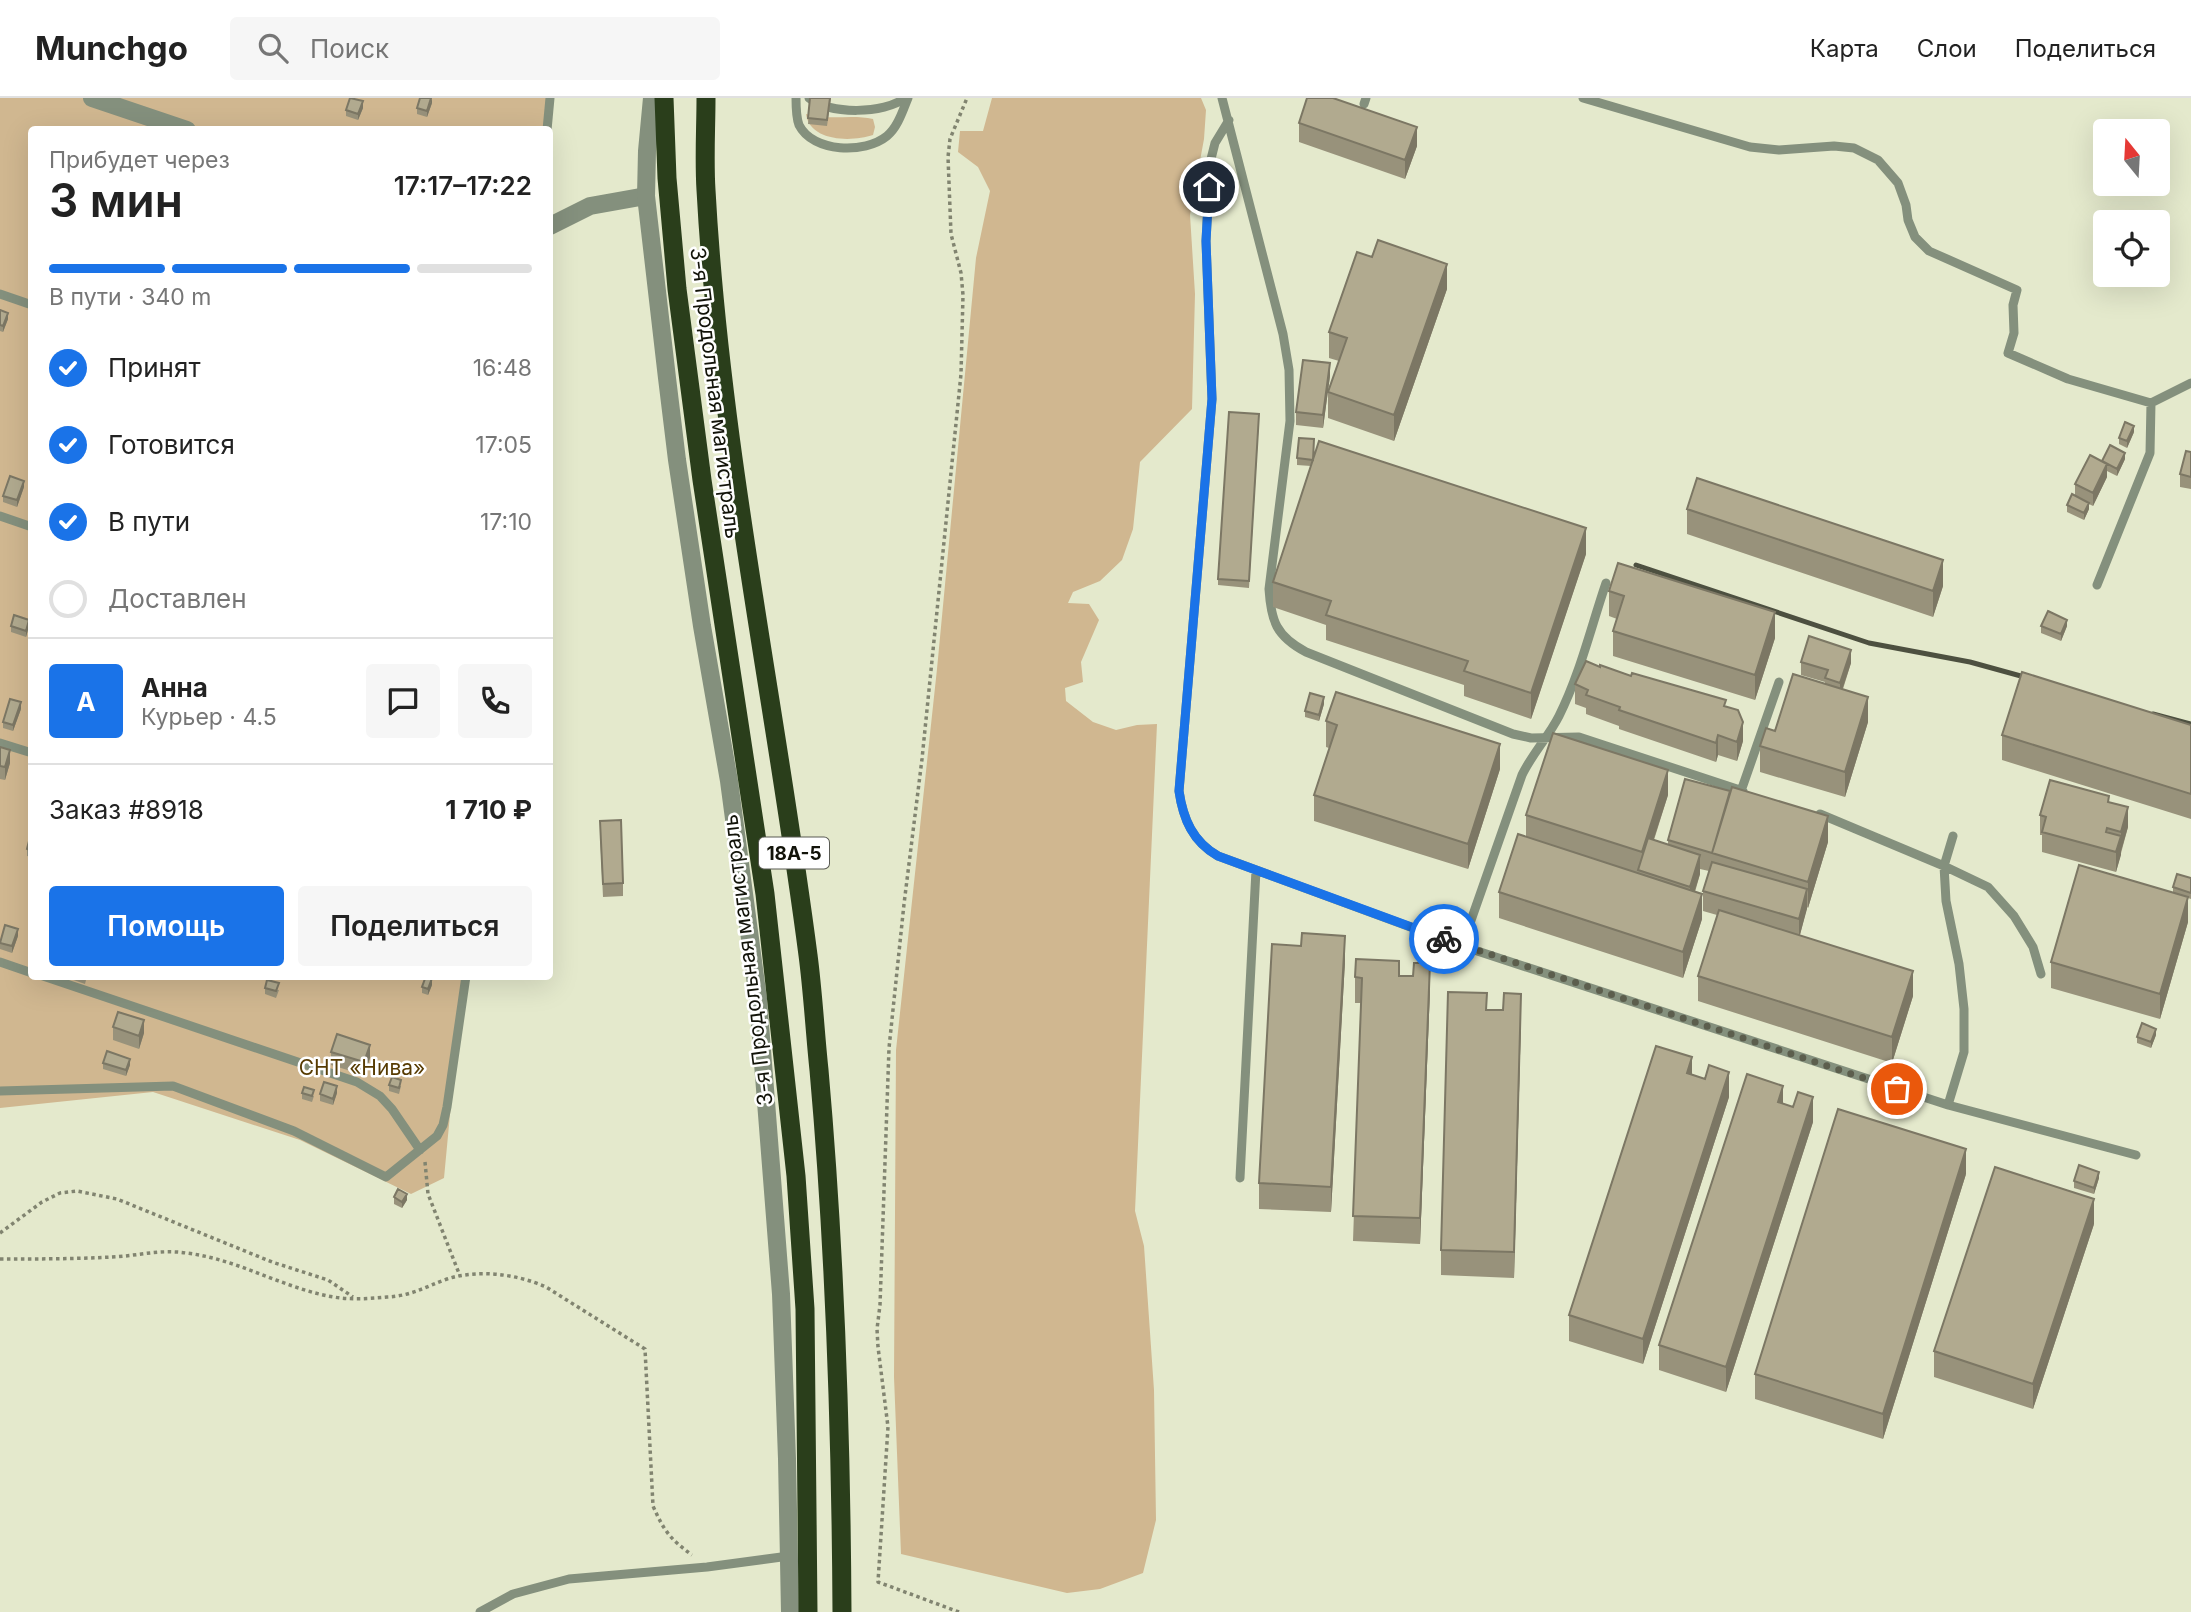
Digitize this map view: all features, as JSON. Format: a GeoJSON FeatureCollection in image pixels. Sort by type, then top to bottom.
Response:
{"type":"FeatureCollection","features":[{"type":"Feature","properties":{"kind":"highway","name":"3-я Продольная магистраль"},"geometry":{"type":"LineString","coordinates":[[664,98],[667,178],[677,289],[702,480],[765,894],[796,1177],[805,1309],[808,1612]]}},
{"type":"Feature","properties":{"kind":"highway","name":"3-я Продольная магистраль"},"geometry":{"type":"LineString","coordinates":[[706,98],[706,185],[715,320],[808,961],[833,1254],[842,1612]]}},
{"type":"Feature","properties":{"kind":"street"},"geometry":{"type":"LineString","coordinates":[[92,98],[175,126]]}},
{"type":"Feature","properties":{"kind":"street"},"geometry":{"type":"LineString","coordinates":[[652,98],[646,196],[677,460],[729,781],[758,999],[781,1294],[790,1612]]}},
{"type":"Feature","properties":{"kind":"street"},"geometry":{"type":"LineString","coordinates":[[706,185],[715,98]]}},
{"type":"Feature","properties":{"kind":"street"},"geometry":{"type":"LineString","coordinates":[[553,224],[590,206],[646,196]]}},
{"type":"Feature","properties":{"kind":"lane"},"geometry":{"type":"LineString","coordinates":[[547,126],[550,98]]}},
{"type":"Feature","properties":{"kind":"lane"},"geometry":{"type":"LineString","coordinates":[[796,98],[800,126],[814,140],[834,147],[859,148],[888,135],[900,117],[906,98]]}},
{"type":"Feature","properties":{"kind":"lane"},"geometry":{"type":"LineString","coordinates":[[809,98],[831,108],[863,110],[889,107],[906,98]]}},
{"type":"Feature","properties":{"kind":"lane"},"geometry":{"type":"LineString","coordinates":[[1222,98],[1283,334],[1289,370],[1290,421],[1269,589],[1270,613],[1279,632],[1291,644],[1306,652],[1500,729],[1531,738],[1579,737],[1754,795]]}},
{"type":"Feature","properties":{"kind":"lane"},"geometry":{"type":"LineString","coordinates":[[1583,98],[1750,147],[1779,150],[1834,146],[1854,148],[1878,160],[1898,183],[1915,237],[1929,251],[2017,290],[2013,305],[2014,333],[2008,353],[2068,379],[2151,403],[2191,383]]}},
{"type":"Feature","properties":{"kind":"lane"},"geometry":{"type":"LineString","coordinates":[[1229,120],[1215,143],[1210,177],[1206,241],[1212,399],[1179,791],[1182,808],[1192,833],[1205,849],[1462,946],[1948,1105],[2136,1155]]}},
{"type":"Feature","properties":{"kind":"lane"},"geometry":{"type":"LineString","coordinates":[[0,294],[28,303]]}},
{"type":"Feature","properties":{"kind":"lane"},"geometry":{"type":"LineString","coordinates":[[2097,585],[2150,453],[2151,403]]}},
{"type":"Feature","properties":{"kind":"lane"},"geometry":{"type":"LineString","coordinates":[[0,516],[28,526]]}},
{"type":"Feature","properties":{"kind":"lane"},"geometry":{"type":"LineString","coordinates":[[1462,946],[1522,775],[1530,758],[1558,718],[1569,694],[1606,583]]}},
{"type":"Feature","properties":{"kind":"lane"},"geometry":{"type":"LineString","coordinates":[[1741,791],[1779,682]]}},
{"type":"Feature","properties":{"kind":"lane"},"geometry":{"type":"LineString","coordinates":[[0,743],[28,752]]}},
{"type":"Feature","properties":{"kind":"lane"},"geometry":{"type":"LineString","coordinates":[[1807,810],[1988,887],[2014,916],[2032,947],[2041,974]]}},
{"type":"Feature","properties":{"kind":"lane"},"geometry":{"type":"LineString","coordinates":[[1948,1105],[1964,1052],[1964,1009],[1959,964],[1946,901],[1944,866],[1953,836]]}},
{"type":"Feature","properties":{"kind":"lane"},"geometry":{"type":"LineString","coordinates":[[1240,1178],[1256,870]]}},
{"type":"Feature","properties":{"kind":"lane"},"geometry":{"type":"LineString","coordinates":[[0,962],[28,972]]}},
{"type":"Feature","properties":{"kind":"lane"},"geometry":{"type":"LineString","coordinates":[[55,980],[357,1082],[386,1102],[420,1150]]}},
{"type":"Feature","properties":{"kind":"lane"},"geometry":{"type":"LineString","coordinates":[[0,1091],[173,1086],[294,1131],[386,1177],[437,1136],[443,1125],[465,980]]}},
{"type":"Feature","properties":{"kind":"lane"},"geometry":{"type":"LineString","coordinates":[[480,1612],[513,1594],[569,1579],[708,1567],[789,1556]]}},
{"type":"Feature","properties":{"kind":"path"},"geometry":{"type":"LineString","coordinates":[[959,1612],[878,1582],[888,1427],[877,1329],[889,1048],[922,759],[961,374],[963,295],[951,234],[948,158],[950,139],[967,98]]}},
{"type":"Feature","properties":{"kind":"path"},"geometry":{"type":"LineString","coordinates":[[420,1150],[424,1157],[428,1194],[460,1276]]}},
{"type":"Feature","properties":{"kind":"path"},"geometry":{"type":"LineString","coordinates":[[0,1233],[42,1202],[60,1193],[77,1191],[117,1199],[272,1262],[328,1280],[355,1298]]}},
{"type":"Feature","properties":{"kind":"path"},"geometry":{"type":"LineString","coordinates":[[0,1259],[115,1257],[152,1251],[183,1252],[236,1264],[300,1288],[330,1296],[355,1298],[408,1295],[460,1276],[515,1276],[528,1279],[546,1287],[645,1349],[653,1506],[662,1526],[673,1541],[708,1567]]}},
{"type":"Feature","properties":{"kind":"green space","name":"СНТ «Нива»"},"geometry":{"type":"Polygon","coordinates":[[[0,98],[549,98],[546,126],[28,126],[28,980],[463,980],[444,1178],[411,1194],[300,1140],[153,1092],[0,1108],[0,98]]]}},
{"type":"Feature","properties":{"kind":"green space"},"geometry":{"type":"Polygon","coordinates":[[[992,98],[1201,98],[1206,110],[1204,139],[1190,215],[1195,294],[1192,409],[1140,462],[1133,529],[1122,560],[1100,581],[1073,592],[1068,603],[1089,604],[1099,620],[1081,662],[1083,682],[1065,688],[1066,701],[1093,722],[1116,730],[1157,724],[1135,1211],[1144,1246],[1154,1390],[1156,1520],[1143,1573],[1100,1589],[1067,1593],[901,1554],[894,1377],[896,1050],[937,669],[976,258],[990,191],[978,167],[958,152],[960,131],[983,131],[992,98]]]}},
{"type":"Feature","properties":{"kind":"green space"},"geometry":{"type":"Polygon","coordinates":[[[806,114],[873,119],[873,135],[844,139],[823,135],[809,123],[806,114]]]}},
{"type":"Feature","properties":{"kind":"building"},"geometry":{"type":"Polygon","coordinates":[[[350,98],[363,101],[358,114],[346,110],[350,98]]]}},
{"type":"Feature","properties":{"kind":"building"},"geometry":{"type":"Polygon","coordinates":[[[420,98],[431,98],[427,111],[417,108],[420,98]]]}},
{"type":"Feature","properties":{"kind":"building"},"geometry":{"type":"Polygon","coordinates":[[[810,98],[830,98],[827,120],[808,118],[810,98]]]}},
{"type":"Feature","properties":{"kind":"building"},"geometry":{"type":"Polygon","coordinates":[[[1307,98],[1333,98],[1417,127],[1405,160],[1299,123],[1307,98]]]}},
{"type":"Feature","properties":{"kind":"building"},"geometry":{"type":"Polygon","coordinates":[[[1378,240],[1447,264],[1394,415],[1328,392],[1347,338],[1329,332],[1357,252],[1372,257],[1378,240]]]}},
{"type":"Feature","properties":{"kind":"building"},"geometry":{"type":"Polygon","coordinates":[[[0,310],[8,313],[3,326],[0,325],[0,310]]]}},
{"type":"Feature","properties":{"kind":"building"},"geometry":{"type":"Polygon","coordinates":[[[1303,360],[1330,363],[1323,415],[1296,412],[1303,360]]]}},
{"type":"Feature","properties":{"kind":"building"},"geometry":{"type":"Polygon","coordinates":[[[1229,412],[1259,414],[1249,581],[1218,579],[1229,412]]]}},
{"type":"Feature","properties":{"kind":"building"},"geometry":{"type":"Polygon","coordinates":[[[2125,422],[2134,426],[2127,441],[2119,438],[2125,422]]]}},
{"type":"Feature","properties":{"kind":"building"},"geometry":{"type":"Polygon","coordinates":[[[1299,438],[1314,439],[1313,460],[1297,458],[1299,438]]]}},
{"type":"Feature","properties":{"kind":"building"},"geometry":{"type":"Polygon","coordinates":[[[1319,441],[1586,528],[1531,693],[1464,671],[1468,661],[1326,615],[1331,601],[1273,582],[1319,441]]]}},
{"type":"Feature","properties":{"kind":"building"},"geometry":{"type":"Polygon","coordinates":[[[2110,445],[2125,453],[2117,469],[2102,461],[2110,445]]]}},
{"type":"Feature","properties":{"kind":"building"},"geometry":{"type":"Polygon","coordinates":[[[2186,451],[2191,452],[2191,477],[2180,474],[2186,451]]]}},
{"type":"Feature","properties":{"kind":"building"},"geometry":{"type":"Polygon","coordinates":[[[2090,455],[2107,464],[2093,493],[2075,484],[2090,455]]]}},
{"type":"Feature","properties":{"kind":"building"},"geometry":{"type":"Polygon","coordinates":[[[10,476],[24,481],[17,500],[3,496],[10,476]]]}},
{"type":"Feature","properties":{"kind":"building"},"geometry":{"type":"Polygon","coordinates":[[[1697,478],[1943,560],[1933,591],[1687,509],[1697,478]]]}},
{"type":"Feature","properties":{"kind":"building"},"geometry":{"type":"Polygon","coordinates":[[[2072,494],[2089,503],[2084,513],[2067,505],[2072,494]]]}},
{"type":"Feature","properties":{"kind":"building"},"geometry":{"type":"Polygon","coordinates":[[[1618,563],[1775,612],[1755,675],[1613,631],[1624,596],[1609,591],[1618,563]]]}},
{"type":"Feature","properties":{"kind":"building"},"geometry":{"type":"Polygon","coordinates":[[[2048,611],[2067,620],[2061,634],[2041,626],[2048,611]]]}},
{"type":"Feature","properties":{"kind":"building"},"geometry":{"type":"Polygon","coordinates":[[[14,615],[28,620],[26,631],[11,626],[14,615]]]}},
{"type":"Feature","properties":{"kind":"building"},"geometry":{"type":"Polygon","coordinates":[[[1809,636],[1851,650],[1840,683],[1825,678],[1828,670],[1801,662],[1809,636]]]}},
{"type":"Feature","properties":{"kind":"building"},"geometry":{"type":"Polygon","coordinates":[[[1586,661],[1631,676],[1632,673],[1726,700],[1724,706],[1738,710],[1743,722],[1737,742],[1718,735],[1716,743],[1619,710],[1620,707],[1586,695],[1588,690],[1575,684],[1586,661]]]}},
{"type":"Feature","properties":{"kind":"building"},"geometry":{"type":"Polygon","coordinates":[[[2022,672],[2191,725],[2191,794],[2002,735],[2022,672]]]}},
{"type":"Feature","properties":{"kind":"building"},"geometry":{"type":"Polygon","coordinates":[[[1793,674],[1868,697],[1845,772],[1760,746],[1766,728],[1775,731],[1793,674]]]}},
{"type":"Feature","properties":{"kind":"building"},"geometry":{"type":"Polygon","coordinates":[[[1336,692],[1500,744],[1468,844],[1314,795],[1337,725],[1326,721],[1336,692]]]}},
{"type":"Feature","properties":{"kind":"building"},"geometry":{"type":"Polygon","coordinates":[[[1310,693],[1324,697],[1319,715],[1305,711],[1310,693]]]}},
{"type":"Feature","properties":{"kind":"building"},"geometry":{"type":"Polygon","coordinates":[[[10,699],[21,702],[13,725],[3,722],[10,699]]]}},
{"type":"Feature","properties":{"kind":"building"},"geometry":{"type":"Polygon","coordinates":[[[1553,733],[1668,770],[1642,852],[1526,815],[1553,733]]]}},
{"type":"Feature","properties":{"kind":"building"},"geometry":{"type":"Polygon","coordinates":[[[0,747],[10,750],[5,767],[0,766],[0,747]]]}},
{"type":"Feature","properties":{"kind":"building"},"geometry":{"type":"Polygon","coordinates":[[[1685,779],[1730,791],[1712,853],[1668,840],[1685,779]]]}},
{"type":"Feature","properties":{"kind":"building"},"geometry":{"type":"Polygon","coordinates":[[[2050,780],[2109,796],[2108,802],[2128,807],[2121,832],[2107,828],[2106,832],[2121,836],[2116,852],[2042,832],[2046,817],[2040,815],[2050,780]]]}},
{"type":"Feature","properties":{"kind":"building"},"geometry":{"type":"Polygon","coordinates":[[[1732,787],[1828,816],[1808,882],[1712,853],[1732,787]]]}},
{"type":"Feature","properties":{"kind":"building"},"geometry":{"type":"Polygon","coordinates":[[[621,820],[623,883],[603,884],[600,821],[621,820]]]}},
{"type":"Feature","properties":{"kind":"building"},"geometry":{"type":"Polygon","coordinates":[[[1518,834],[1702,894],[1683,952],[1499,892],[1518,834]]]}},
{"type":"Feature","properties":{"kind":"building"},"geometry":{"type":"Polygon","coordinates":[[[1648,838],[1700,855],[1690,887],[1638,870],[1648,838]]]}},
{"type":"Feature","properties":{"kind":"building"},"geometry":{"type":"Polygon","coordinates":[[[1712,862],[1807,889],[1799,919],[1703,891],[1712,862]]]}},
{"type":"Feature","properties":{"kind":"building"},"geometry":{"type":"Polygon","coordinates":[[[2079,865],[2188,897],[2160,994],[2051,962],[2079,865]]]}},
{"type":"Feature","properties":{"kind":"building"},"geometry":{"type":"Polygon","coordinates":[[[2177,874],[2191,878],[2191,893],[2173,887],[2177,874]]]}},
{"type":"Feature","properties":{"kind":"building"},"geometry":{"type":"Polygon","coordinates":[[[1719,910],[1913,971],[1892,1037],[1698,976],[1719,910]]]}},
{"type":"Feature","properties":{"kind":"building"},"geometry":{"type":"Polygon","coordinates":[[[5,925],[18,929],[12,946],[0,943],[5,925]]]}},
{"type":"Feature","properties":{"kind":"building"},"geometry":{"type":"Polygon","coordinates":[[[1302,933],[1345,936],[1331,1187],[1259,1183],[1272,944],[1301,946],[1302,933]]]}},
{"type":"Feature","properties":{"kind":"building"},"geometry":{"type":"Polygon","coordinates":[[[1356,959],[1399,961],[1399,976],[1413,976],[1414,963],[1430,963],[1420,1218],[1353,1216],[1362,978],[1355,977],[1356,959]]]}},
{"type":"Feature","properties":{"kind":"building"},"geometry":{"type":"Polygon","coordinates":[[[267,980],[279,983],[276,991],[265,988],[267,980]]]}},
{"type":"Feature","properties":{"kind":"building"},"geometry":{"type":"Polygon","coordinates":[[[425,980],[431,980],[428,989],[422,987],[425,980]]]}},
{"type":"Feature","properties":{"kind":"building"},"geometry":{"type":"Polygon","coordinates":[[[1448,992],[1487,993],[1486,1010],[1503,1010],[1504,993],[1521,994],[1514,1252],[1441,1250],[1448,992]]]}},
{"type":"Feature","properties":{"kind":"building"},"geometry":{"type":"Polygon","coordinates":[[[118,1012],[144,1020],[139,1036],[113,1027],[118,1012]]]}},
{"type":"Feature","properties":{"kind":"building"},"geometry":{"type":"Polygon","coordinates":[[[2142,1023],[2156,1029],[2151,1042],[2137,1037],[2142,1023]]]}},
{"type":"Feature","properties":{"kind":"building"},"geometry":{"type":"Polygon","coordinates":[[[337,1034],[370,1045],[364,1062],[331,1052],[337,1034]]]}},
{"type":"Feature","properties":{"kind":"building"},"geometry":{"type":"Polygon","coordinates":[[[1656,1046],[1692,1057],[1687,1073],[1705,1079],[1709,1065],[1729,1072],[1643,1339],[1569,1315],[1656,1046]]]}},
{"type":"Feature","properties":{"kind":"building"},"geometry":{"type":"Polygon","coordinates":[[[107,1051],[130,1059],[126,1070],[103,1063],[107,1051]]]}},
{"type":"Feature","properties":{"kind":"building"},"geometry":{"type":"Polygon","coordinates":[[[1747,1074],[1783,1086],[1778,1102],[1793,1107],[1798,1092],[1813,1097],[1726,1367],[1659,1345],[1747,1074]]]}},
{"type":"Feature","properties":{"kind":"building"},"geometry":{"type":"Polygon","coordinates":[[[392,1077],[401,1080],[399,1088],[389,1085],[392,1077]]]}},
{"type":"Feature","properties":{"kind":"building"},"geometry":{"type":"Polygon","coordinates":[[[324,1082],[337,1086],[333,1099],[320,1094],[324,1082]]]}},
{"type":"Feature","properties":{"kind":"building"},"geometry":{"type":"Polygon","coordinates":[[[304,1087],[314,1090],[312,1096],[302,1093],[304,1087]]]}},
{"type":"Feature","properties":{"kind":"building"},"geometry":{"type":"Polygon","coordinates":[[[1838,1109],[1966,1149],[1883,1414],[1755,1374],[1838,1109]]]}},
{"type":"Feature","properties":{"kind":"building"},"geometry":{"type":"Polygon","coordinates":[[[2079,1165],[2099,1172],[2094,1188],[2074,1181],[2079,1165]]]}},
{"type":"Feature","properties":{"kind":"building"},"geometry":{"type":"Polygon","coordinates":[[[1995,1167],[2094,1199],[2033,1384],[1934,1351],[1995,1167]]]}},
{"type":"Feature","properties":{"kind":"building"},"geometry":{"type":"Polygon","coordinates":[[[398,1189],[407,1194],[402,1202],[394,1197],[398,1189]]]}},
{"type":"Feature","properties":{"kind":"railway"},"geometry":{"type":"LineString","coordinates":[[1636,565],[1869,643],[1970,662],[2039,681]]}},
{"type":"Feature","properties":{"kind":"railway"},"geometry":{"type":"LineString","coordinates":[[2153,714],[2191,724]]}},
{"type":"Feature","properties":{"kind":"way so far"},"geometry":{"type":"LineString","coordinates":[[1444,939],[1897,1089]]}},
{"type":"Feature","properties":{"kind":"route"},"geometry":{"type":"LineString","coordinates":[[1209,187],[1206,241],[1212,399],[1179,791],[1182,808],[1192,833],[1205,849],[1218,856],[1444,939]]}}]}
